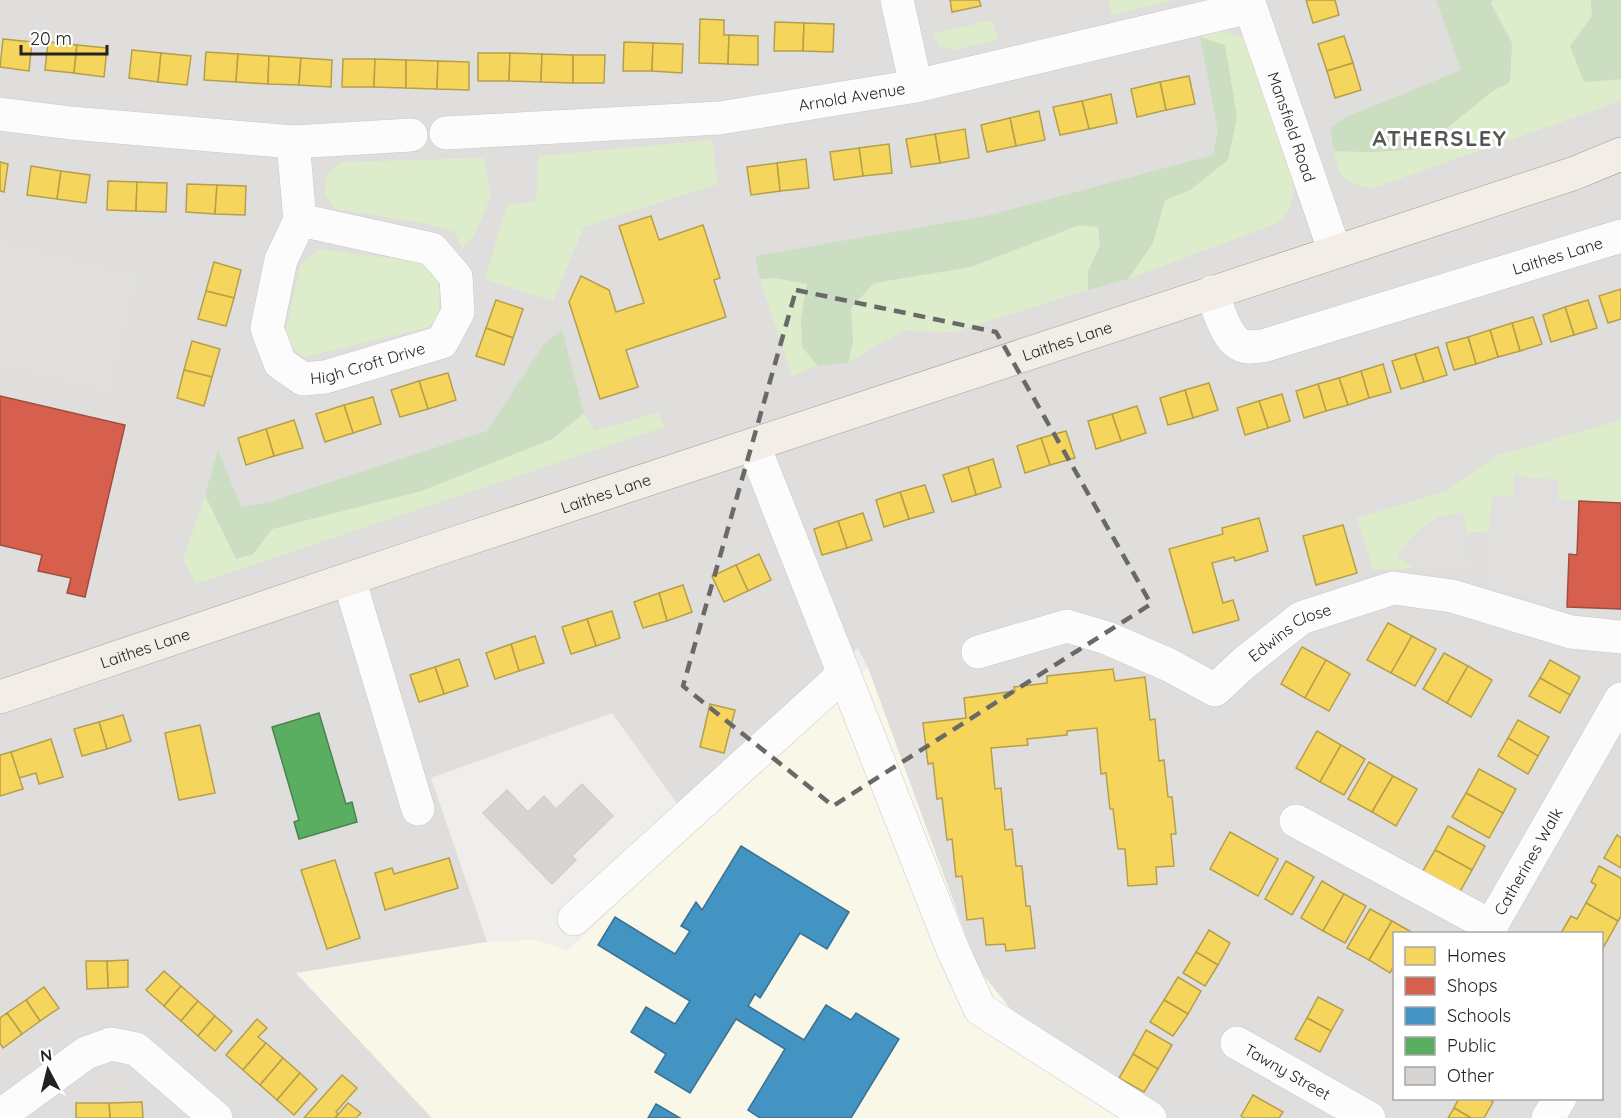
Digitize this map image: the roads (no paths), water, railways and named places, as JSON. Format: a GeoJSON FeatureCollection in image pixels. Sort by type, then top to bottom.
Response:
{"type":"FeatureCollection","features":[{"type":"Feature","properties":{"kind":"main road","name":"Laithes Lane"},"geometry":{"type":"LineString","coordinates":[[0,697],[348,579],[1575,173],[1621,154]]}},
{"type":"Feature","properties":{"kind":"street"},"geometry":{"type":"LineString","coordinates":[[897,0],[916,86]]}},
{"type":"Feature","properties":{"kind":"street","name":"Arnold Avenue"},"geometry":{"type":"LineString","coordinates":[[446,133],[720,118],[916,86],[1249,3]]}},
{"type":"Feature","properties":{"kind":"street","name":"Mansfield Road"},"geometry":{"type":"LineString","coordinates":[[1249,3],[1335,252]]}},
{"type":"Feature","properties":{"kind":"street"},"geometry":{"type":"LineString","coordinates":[[0,114],[71,123],[293,142],[411,135]]}},
{"type":"Feature","properties":{"kind":"street"},"geometry":{"type":"LineString","coordinates":[[293,142],[300,220]]}},
{"type":"Feature","properties":{"kind":"street","name":"High Croft Drive"},"geometry":{"type":"LineString","coordinates":[[300,220],[432,249],[456,277],[458,312],[442,342],[325,377],[303,379],[280,363],[267,328],[281,260],[300,220]]}},
{"type":"Feature","properties":{"kind":"street","name":"Laithes Lane"},"geometry":{"type":"LineString","coordinates":[[1212,292],[1228,332],[1236,343],[1247,347],[1263,346],[1621,236]]}},
{"type":"Feature","properties":{"kind":"street"},"geometry":{"type":"LineString","coordinates":[[754,446],[953,950],[980,1009],[1150,1118]]}},
{"type":"Feature","properties":{"kind":"street"},"geometry":{"type":"LineString","coordinates":[[348,579],[418,808]]}},
{"type":"Feature","properties":{"kind":"street","name":"Edwins Close"},"geometry":{"type":"LineString","coordinates":[[978,652],[1067,626],[1107,638],[1169,665],[1215,690],[1244,663],[1301,618],[1393,588],[1452,596],[1571,632],[1621,637]]}},
{"type":"Feature","properties":{"kind":"street"},"geometry":{"type":"LineString","coordinates":[[574,919],[844,674]]}},
{"type":"Feature","properties":{"kind":"street","name":"Catherines Walk"},"geometry":{"type":"LineString","coordinates":[[1296,821],[1496,930],[1621,699]]}},
{"type":"Feature","properties":{"kind":"street","name":"Tawny Street"},"geometry":{"type":"LineString","coordinates":[[1237,1043],[1370,1118]]}},
{"type":"Feature","properties":{"kind":"street"},"geometry":{"type":"LineString","coordinates":[[0,1116],[86,1053],[111,1044],[136,1049],[216,1118]]}},
{"type":"Feature","properties":{"kind":"street"},"geometry":{"type":"LineString","coordinates":[[1548,1118],[1559,1100]]}},
{"type":"Feature","properties":{"kind":"district","name":"ATHERSLEY"},"geometry":{"type":"Point","coordinates":[1440,138]}}]}
